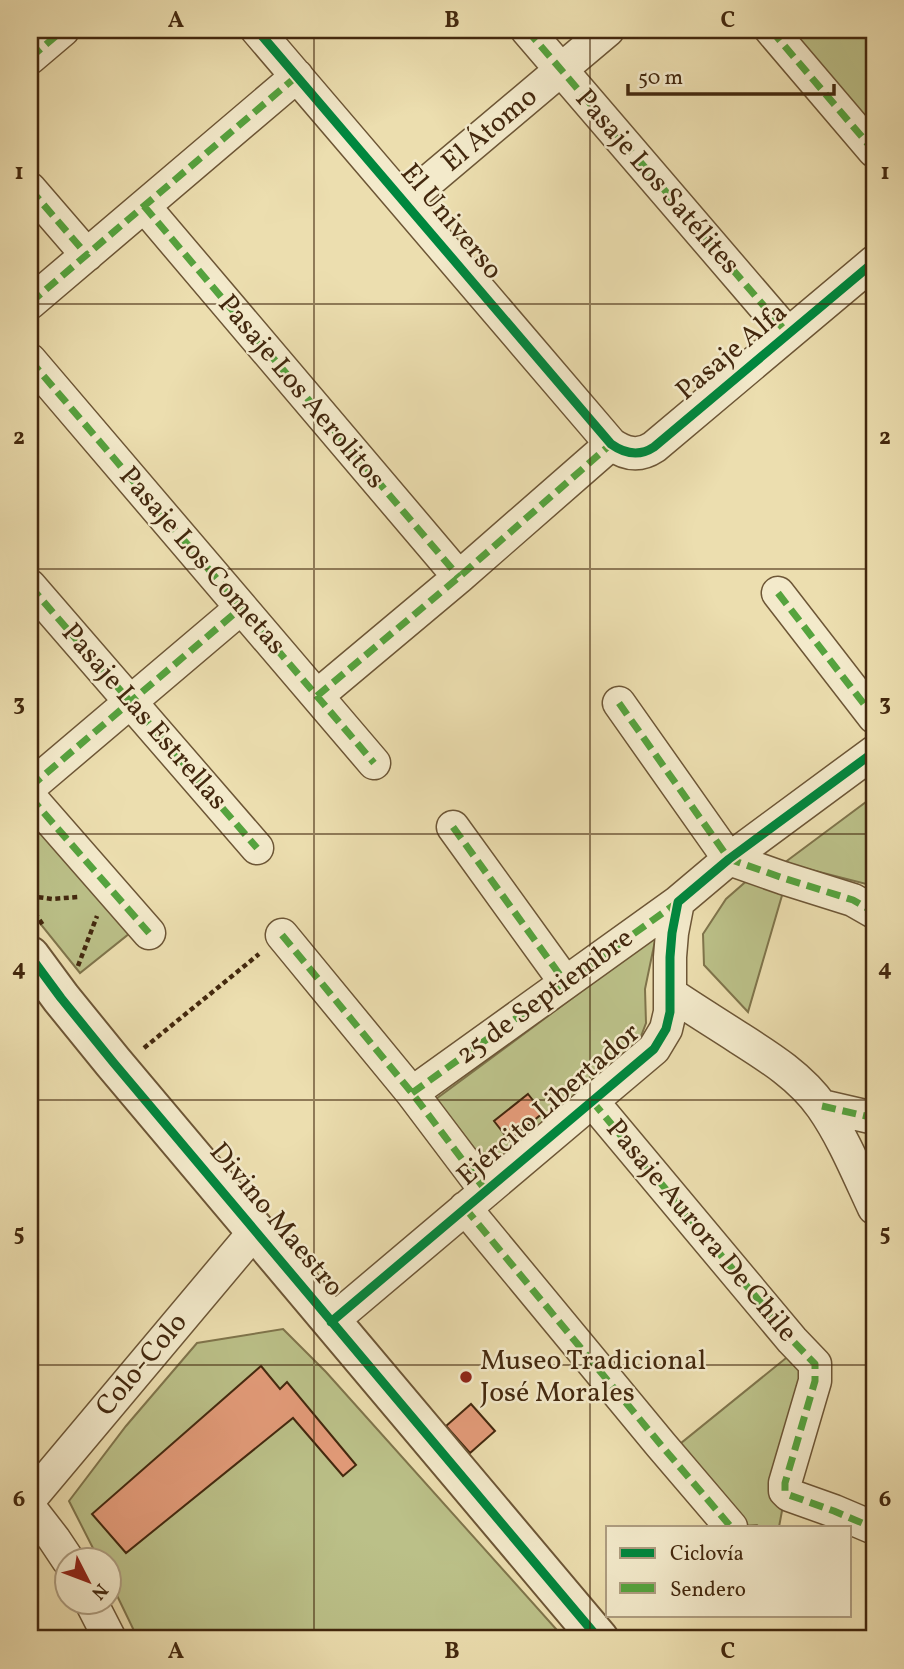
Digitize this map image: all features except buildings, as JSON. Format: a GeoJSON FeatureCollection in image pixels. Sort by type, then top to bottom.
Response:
{"type":"FeatureCollection","features":[{"type":"Feature","properties":{"kind":"street"},"geometry":{"type":"LineString","coordinates":[[30,58],[63,30]]}},
{"type":"Feature","properties":{"kind":"street","name":"El Universo"},"geometry":{"type":"LineString","coordinates":[[257,30],[611,444]]}},
{"type":"Feature","properties":{"kind":"street","name":"Pasaje Los Satélites"},"geometry":{"type":"LineString","coordinates":[[527,30],[788,334]]}},
{"type":"Feature","properties":{"kind":"street","name":"El Átomo"},"geometry":{"type":"LineString","coordinates":[[404,202],[608,30]]}},
{"type":"Feature","properties":{"kind":"street"},"geometry":{"type":"LineString","coordinates":[[771,30],[874,151]]}},
{"type":"Feature","properties":{"kind":"street"},"geometry":{"type":"LineString","coordinates":[[30,303],[297,76]]}},
{"type":"Feature","properties":{"kind":"street"},"geometry":{"type":"LineString","coordinates":[[30,189],[87,255]]}},
{"type":"Feature","properties":{"kind":"street","name":"Pasaje Los Aerolitos"},"geometry":{"type":"LineString","coordinates":[[144,206],[459,577]]}},
{"type":"Feature","properties":{"kind":"street","name":"Pasaje Alfa"},"geometry":{"type":"LineString","coordinates":[[611,444],[630,454],[647,452],[874,262]]}},
{"type":"Feature","properties":{"kind":"street","name":"Pasaje Los Cometas"},"geometry":{"type":"LineString","coordinates":[[30,360],[374,763]]}},
{"type":"Feature","properties":{"kind":"street"},"geometry":{"type":"LineString","coordinates":[[317,696],[611,444]]}},
{"type":"Feature","properties":{"kind":"street","name":"Pasaje Las Estrellas"},"geometry":{"type":"LineString","coordinates":[[30,586],[257,848]]}},
{"type":"Feature","properties":{"kind":"street"},"geometry":{"type":"LineString","coordinates":[[778,593],[874,717]]}},
{"type":"Feature","properties":{"kind":"street"},"geometry":{"type":"LineString","coordinates":[[30,787],[241,608]]}},
{"type":"Feature","properties":{"kind":"street"},"geometry":{"type":"LineString","coordinates":[[619,704],[718,867],[783,878],[853,900],[874,912]]}},
{"type":"Feature","properties":{"kind":"street"},"geometry":{"type":"LineString","coordinates":[[678,902],[718,867],[874,752]]}},
{"type":"Feature","properties":{"kind":"street"},"geometry":{"type":"LineString","coordinates":[[30,797],[149,933]]}},
{"type":"Feature","properties":{"kind":"street"},"geometry":{"type":"LineString","coordinates":[[453,827],[565,982]]}},
{"type":"Feature","properties":{"kind":"street","name":"25 de Septiembre"},"geometry":{"type":"LineString","coordinates":[[412,1093],[678,902]]}},
{"type":"Feature","properties":{"kind":"street","name":"Ejército Libertador"},"geometry":{"type":"LineString","coordinates":[[331,1322],[654,1049],[666,1029],[670,1012],[670,957],[678,902]]}},
{"type":"Feature","properties":{"kind":"street"},"geometry":{"type":"LineString","coordinates":[[282,935],[412,1093],[476,1199],[661,1446],[730,1526]]}},
{"type":"Feature","properties":{"kind":"street","name":"Divino Maestro"},"geometry":{"type":"LineString","coordinates":[[30,956],[113,1062],[599,1639]]}},
{"type":"Feature","properties":{"kind":"street"},"geometry":{"type":"LineString","coordinates":[[671,994],[761,1053],[807,1089],[834,1126],[874,1208]]}},
{"type":"Feature","properties":{"kind":"street","name":"Pasaje Aurora De Chile"},"geometry":{"type":"LineString","coordinates":[[592,1101],[815,1364],[815,1381],[785,1483],[785,1491],[789,1495],[874,1528]]}},
{"type":"Feature","properties":{"kind":"street"},"geometry":{"type":"LineString","coordinates":[[822,1106],[874,1118]]}},
{"type":"Feature","properties":{"kind":"street","name":"Colo-Colo"},"geometry":{"type":"LineString","coordinates":[[30,1499],[255,1231]]}},
{"type":"Feature","properties":{"kind":"street"},"geometry":{"type":"LineString","coordinates":[[30,1508],[59,1546]]}},
{"type":"Feature","properties":{"kind":"street"},"geometry":{"type":"LineString","coordinates":[[98,1616],[110,1639]]}},
{"type":"Feature","properties":{"kind":"path"},"geometry":{"type":"LineString","coordinates":[[30,896],[51,899],[81,897],[111,890]]}},
{"type":"Feature","properties":{"kind":"path"},"geometry":{"type":"LineString","coordinates":[[76,972],[95,919],[111,890]]}},
{"type":"Feature","properties":{"kind":"path"},"geometry":{"type":"LineString","coordinates":[[113,1062],[130,1060],[282,935]]}},
{"type":"Feature","properties":{"kind":"green space"},"geometry":{"type":"Polygon","coordinates":[[[785,30],[865,30],[874,48],[874,136],[785,30]]]}},
{"type":"Feature","properties":{"kind":"green space"},"geometry":{"type":"Polygon","coordinates":[[[874,796],[874,886],[784,863],[874,796]]]}},
{"type":"Feature","properties":{"kind":"green space"},"geometry":{"type":"Polygon","coordinates":[[[30,808],[135,929],[80,973],[30,911],[30,808]]]}},
{"type":"Feature","properties":{"kind":"green space"},"geometry":{"type":"Polygon","coordinates":[[[750,878],[783,892],[748,1012],[704,965],[703,934],[726,899],[750,878]]]}},
{"type":"Feature","properties":{"kind":"green space"},"geometry":{"type":"Polygon","coordinates":[[[656,936],[645,989],[646,1023],[637,1047],[489,1167],[436,1099],[656,936]]]}},
{"type":"Feature","properties":{"kind":"green space"},"geometry":{"type":"Polygon","coordinates":[[[283,1329],[326,1372],[565,1639],[138,1639],[122,1606],[122,1546],[92,1546],[69,1501],[126,1426],[197,1343],[283,1329]]]}},
{"type":"Feature","properties":{"kind":"green space"},"geometry":{"type":"Polygon","coordinates":[[[791,1354],[808,1371],[779,1526],[741,1526],[675,1448],[791,1354]]]}},
{"type":"Feature","properties":{"kind":"marked path"},"geometry":{"type":"LineString","coordinates":[[30,58],[63,30]]}},
{"type":"Feature","properties":{"kind":"marked path"},"geometry":{"type":"LineString","coordinates":[[527,30],[788,334]]}},
{"type":"Feature","properties":{"kind":"marked path"},"geometry":{"type":"LineString","coordinates":[[771,30],[874,151]]}},
{"type":"Feature","properties":{"kind":"marked path"},"geometry":{"type":"LineString","coordinates":[[30,303],[297,76]]}},
{"type":"Feature","properties":{"kind":"marked path"},"geometry":{"type":"LineString","coordinates":[[30,189],[87,255]]}},
{"type":"Feature","properties":{"kind":"marked path"},"geometry":{"type":"LineString","coordinates":[[144,206],[459,577]]}},
{"type":"Feature","properties":{"kind":"marked path"},"geometry":{"type":"LineString","coordinates":[[30,360],[374,763]]}},
{"type":"Feature","properties":{"kind":"marked path"},"geometry":{"type":"LineString","coordinates":[[317,696],[611,444]]}},
{"type":"Feature","properties":{"kind":"marked path"},"geometry":{"type":"LineString","coordinates":[[30,586],[257,848]]}},
{"type":"Feature","properties":{"kind":"marked path"},"geometry":{"type":"LineString","coordinates":[[778,593],[874,717]]}},
{"type":"Feature","properties":{"kind":"marked path"},"geometry":{"type":"LineString","coordinates":[[30,787],[241,608]]}},
{"type":"Feature","properties":{"kind":"marked path"},"geometry":{"type":"LineString","coordinates":[[619,703],[729,859],[853,900],[874,912]]}},
{"type":"Feature","properties":{"kind":"marked path"},"geometry":{"type":"LineString","coordinates":[[30,797],[149,933]]}},
{"type":"Feature","properties":{"kind":"marked path"},"geometry":{"type":"LineString","coordinates":[[453,827],[565,982]]}},
{"type":"Feature","properties":{"kind":"marked path"},"geometry":{"type":"LineString","coordinates":[[412,1093],[678,902]]}},
{"type":"Feature","properties":{"kind":"marked path"},"geometry":{"type":"LineString","coordinates":[[282,935],[412,1093],[486,1191]]}},
{"type":"Feature","properties":{"kind":"marked path"},"geometry":{"type":"LineString","coordinates":[[592,1101],[815,1364],[815,1381],[785,1483],[785,1491],[789,1495],[874,1528]]}},
{"type":"Feature","properties":{"kind":"marked path"},"geometry":{"type":"LineString","coordinates":[[822,1106],[874,1118]]}},
{"type":"Feature","properties":{"kind":"marked path"},"geometry":{"type":"LineString","coordinates":[[465,1208],[730,1526]]}},
{"type":"Feature","properties":{"kind":"cycle path"},"geometry":{"type":"LineString","coordinates":[[257,30],[611,444],[622,450],[637,453],[654,447],[874,262]]}},
{"type":"Feature","properties":{"kind":"cycle path"},"geometry":{"type":"LineString","coordinates":[[331,1322],[654,1049],[666,1029],[670,1012],[670,957],[678,902],[729,859],[874,752]]}},
{"type":"Feature","properties":{"kind":"cycle path"},"geometry":{"type":"LineString","coordinates":[[30,956],[113,1062],[599,1639]]}},
{"type":"Feature","properties":{"kind":"place","name":"Museo Tradicional José Morales"},"geometry":{"type":"Point","coordinates":[466,1377]}}]}
